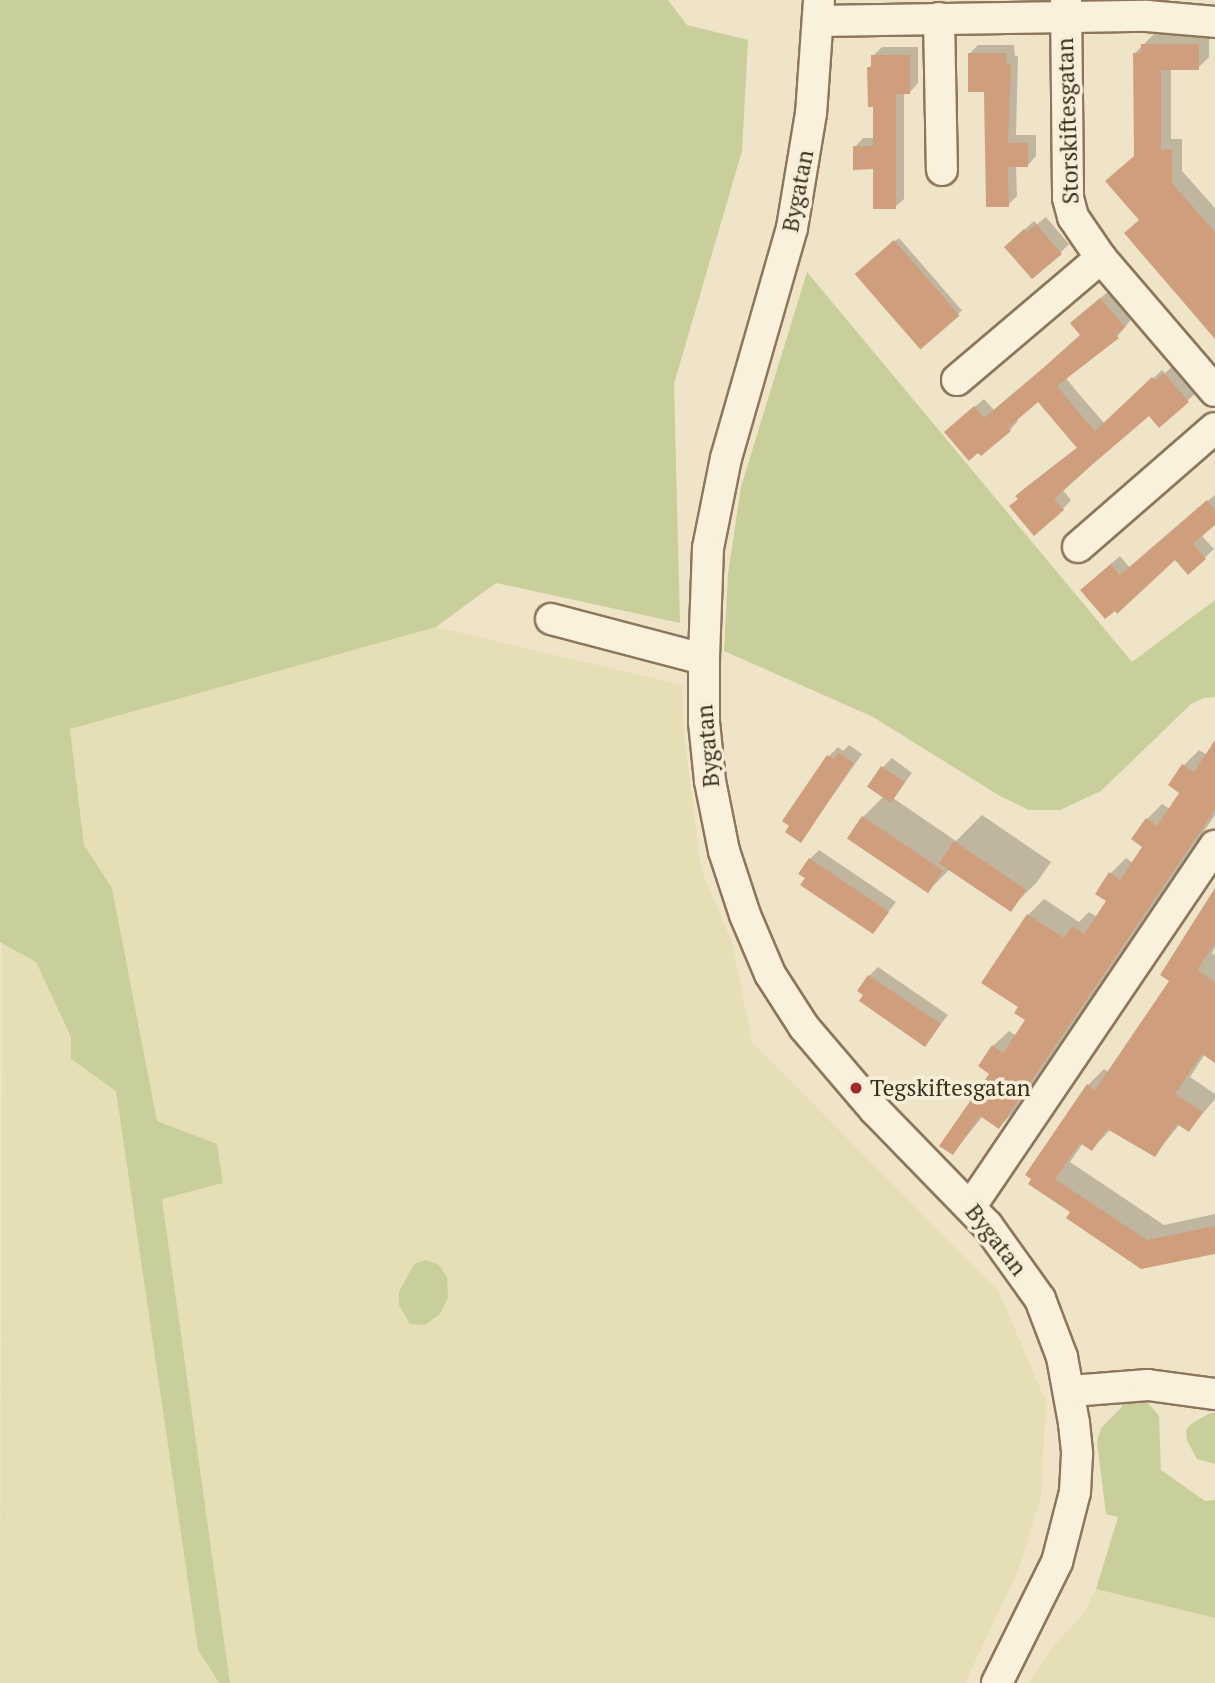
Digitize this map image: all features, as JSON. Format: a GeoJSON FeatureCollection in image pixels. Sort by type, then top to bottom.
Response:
{"type":"FeatureCollection","features":[{"type":"Feature","properties":{"kind":"street","name":"Storskiftesgatan"},"geometry":{"type":"LineString","coordinates":[[1065,8],[1070,208],[1079,228],[1101,258],[1215,391]]}},
{"type":"Feature","properties":{"kind":"street","name":"Storskiftesgatan"},"geometry":{"type":"LineString","coordinates":[[819,10],[939,18],[1065,8],[1215,22]]}},
{"type":"Feature","properties":{"kind":"street","name":"Bygatan"},"geometry":{"type":"LineString","coordinates":[[819,10],[806,148],[792,228],[729,446],[716,505],[705,583],[704,722],[709,781],[724,851],[745,915],[770,974],[804,1027],[875,1110],[971,1206],[1010,1255],[1040,1299],[1062,1357],[1071,1391],[1077,1454],[1075,1492],[1067,1530],[1044,1592],[997,1683]]}},
{"type":"Feature","properties":{"kind":"street"},"geometry":{"type":"LineString","coordinates":[[939,18],[942,170]]}},
{"type":"Feature","properties":{"kind":"street"},"geometry":{"type":"LineString","coordinates":[[957,380],[1101,258]]}},
{"type":"Feature","properties":{"kind":"street"},"geometry":{"type":"LineString","coordinates":[[1078,547],[1215,428]]}},
{"type":"Feature","properties":{"kind":"street"},"geometry":{"type":"LineString","coordinates":[[551,620],[704,659]]}},
{"type":"Feature","properties":{"kind":"street"},"geometry":{"type":"LineString","coordinates":[[971,1206],[1215,846]]}},
{"type":"Feature","properties":{"kind":"street"},"geometry":{"type":"LineString","coordinates":[[1071,1391],[1148,1385],[1215,1394]]}},
{"type":"Feature","properties":{"kind":"shaded area"},"geometry":{"type":"Polygon","coordinates":[[[436,627],[682,685],[684,735],[701,869],[732,942],[752,1042],[999,1292],[1046,1402],[1041,1496],[1018,1571],[965,1683],[230,1683],[162,1199],[223,1183],[217,1145],[157,1121],[112,888],[84,846],[70,729],[436,627]]]}},
{"type":"Feature","properties":{"kind":"shaded area"},"geometry":{"type":"Polygon","coordinates":[[[2,941],[36,962],[71,1037],[71,1059],[116,1091],[198,1650],[219,1683],[0,1683],[2,941]]]}},
{"type":"Feature","properties":{"kind":"shaded area"},"geometry":{"type":"Polygon","coordinates":[[[1096,1589],[1215,1618],[1215,1683],[1029,1683],[1051,1649],[1084,1613],[1096,1589]]]}},
{"type":"Feature","properties":{"kind":"green space"},"geometry":{"type":"Polygon","coordinates":[[[0,0],[668,0],[687,25],[748,40],[742,151],[674,384],[680,623],[496,583],[436,627],[70,729],[84,845],[112,888],[157,1121],[217,1144],[223,1183],[162,1199],[230,1683],[219,1683],[198,1650],[116,1091],[71,1059],[71,1037],[36,962],[0,942],[0,0]]]}},
{"type":"Feature","properties":{"kind":"green space"},"geometry":{"type":"Polygon","coordinates":[[[807,272],[1132,662],[1215,600],[1215,697],[1204,698],[1191,704],[1101,791],[1060,810],[1029,810],[1000,796],[873,717],[724,651],[728,574],[741,487],[807,272]]]}},
{"type":"Feature","properties":{"kind":"green space"},"geometry":{"type":"Polygon","coordinates":[[[426,1260],[439,1265],[447,1277],[448,1298],[440,1314],[425,1325],[410,1324],[399,1305],[399,1292],[414,1264],[426,1260]]]}},
{"type":"Feature","properties":{"kind":"green space"},"geometry":{"type":"Polygon","coordinates":[[[1136,1398],[1149,1404],[1159,1416],[1161,1470],[1205,1501],[1215,1500],[1215,1618],[1096,1589],[1118,1517],[1106,1514],[1097,1442],[1101,1428],[1122,1407],[1122,1401],[1136,1398]]]}},
{"type":"Feature","properties":{"kind":"green space"},"geometry":{"type":"Polygon","coordinates":[[[1210,1413],[1215,1413],[1215,1464],[1197,1459],[1187,1441],[1186,1430],[1210,1413]]]}},
{"type":"Feature","properties":{"kind":"building"},"geometry":{"type":"Polygon","coordinates":[[[1141,44],[1199,44],[1199,70],[1161,70],[1161,150],[1172,149],[1172,183],[1215,232],[1215,339],[1124,233],[1139,220],[1105,181],[1134,156],[1133,53],[1141,53],[1141,44]]]}},
{"type":"Feature","properties":{"kind":"building"},"geometry":{"type":"Polygon","coordinates":[[[968,53],[1006,53],[1007,64],[1011,64],[1008,143],[1028,143],[1028,167],[1008,167],[1009,207],[986,207],[984,92],[968,92],[968,53]]]}},
{"type":"Feature","properties":{"kind":"building"},"geometry":{"type":"Polygon","coordinates":[[[871,55],[910,55],[910,94],[896,94],[896,209],[873,209],[873,169],[853,170],[853,146],[873,146],[873,107],[868,107],[867,67],[871,67],[871,55]]]}},
{"type":"Feature","properties":{"kind":"building"},"geometry":{"type":"Polygon","coordinates":[[[1036,224],[1062,254],[1032,279],[1004,247],[1024,229],[1027,232],[1036,224]]]}},
{"type":"Feature","properties":{"kind":"building"},"geometry":{"type":"Polygon","coordinates":[[[894,240],[960,315],[920,350],[855,274],[894,240]]]}},
{"type":"Feature","properties":{"kind":"building"},"geometry":{"type":"Polygon","coordinates":[[[1100,298],[1125,327],[1116,335],[1119,338],[1057,386],[1070,402],[1095,431],[1152,377],[1155,380],[1164,373],[1189,402],[1159,428],[1149,416],[1093,464],[1054,499],[1064,510],[1034,536],[1009,506],[1018,499],[1015,496],[1077,448],[1038,402],[1008,428],[1011,431],[981,456],[978,453],[969,461],[944,432],[974,406],[984,418],[1042,369],[1080,335],[1070,323],[1100,298]]]}},
{"type":"Feature","properties":{"kind":"building"},"geometry":{"type":"Polygon","coordinates":[[[1207,500],[1215,510],[1215,525],[1193,544],[1206,559],[1188,575],[1175,560],[1117,614],[1115,611],[1105,619],[1080,590],[1111,564],[1120,575],[1207,500]]]}},
{"type":"Feature","properties":{"kind":"building"},"geometry":{"type":"Polygon","coordinates":[[[1215,740],[1215,810],[999,1129],[980,1116],[953,1155],[939,1146],[989,1074],[978,1066],[992,1045],[1003,1053],[1025,1020],[1014,1013],[1018,1007],[981,983],[1027,914],[1064,938],[1072,926],[1084,934],[1106,901],[1095,894],[1109,872],[1120,880],[1142,847],[1131,839],[1146,818],[1157,826],[1179,793],[1168,785],[1182,764],[1194,772],[1215,740]]]}},
{"type":"Feature","properties":{"kind":"building"},"geometry":{"type":"Polygon","coordinates":[[[838,753],[854,763],[801,843],[785,832],[789,826],[782,821],[827,755],[834,759],[838,753]]]}},
{"type":"Feature","properties":{"kind":"building"},"geometry":{"type":"Polygon","coordinates":[[[881,766],[905,782],[891,803],[867,787],[881,766]]]}},
{"type":"Feature","properties":{"kind":"building"},"geometry":{"type":"Polygon","coordinates":[[[862,816],[943,871],[928,893],[847,838],[862,816]]]}},
{"type":"Feature","properties":{"kind":"building"},"geometry":{"type":"Polygon","coordinates":[[[954,841],[1026,890],[1011,912],[939,863],[954,841]]]}},
{"type":"Feature","properties":{"kind":"building"},"geometry":{"type":"Polygon","coordinates":[[[809,858],[889,912],[873,934],[800,885],[805,878],[798,874],[809,858]]]}},
{"type":"Feature","properties":{"kind":"building"},"geometry":{"type":"Polygon","coordinates":[[[1215,888],[1215,943],[1197,970],[1215,982],[1215,1063],[1202,1054],[1175,1094],[1203,1112],[1189,1132],[1177,1124],[1155,1157],[1107,1129],[1092,1151],[1080,1143],[1055,1179],[1147,1240],[1215,1226],[1215,1254],[1141,1269],[1066,1218],[1070,1212],[1028,1184],[1031,1179],[1025,1175],[1087,1084],[1095,1090],[1169,981],[1160,975],[1215,888]]]}},
{"type":"Feature","properties":{"kind":"building"},"geometry":{"type":"Polygon","coordinates":[[[868,975],[941,1024],[925,1047],[859,1001],[863,995],[857,991],[868,975]]]}},
{"type":"Feature","properties":{"kind":"place","name":"Tegskiftesgatan"},"geometry":{"type":"Point","coordinates":[856,1088]}}]}
